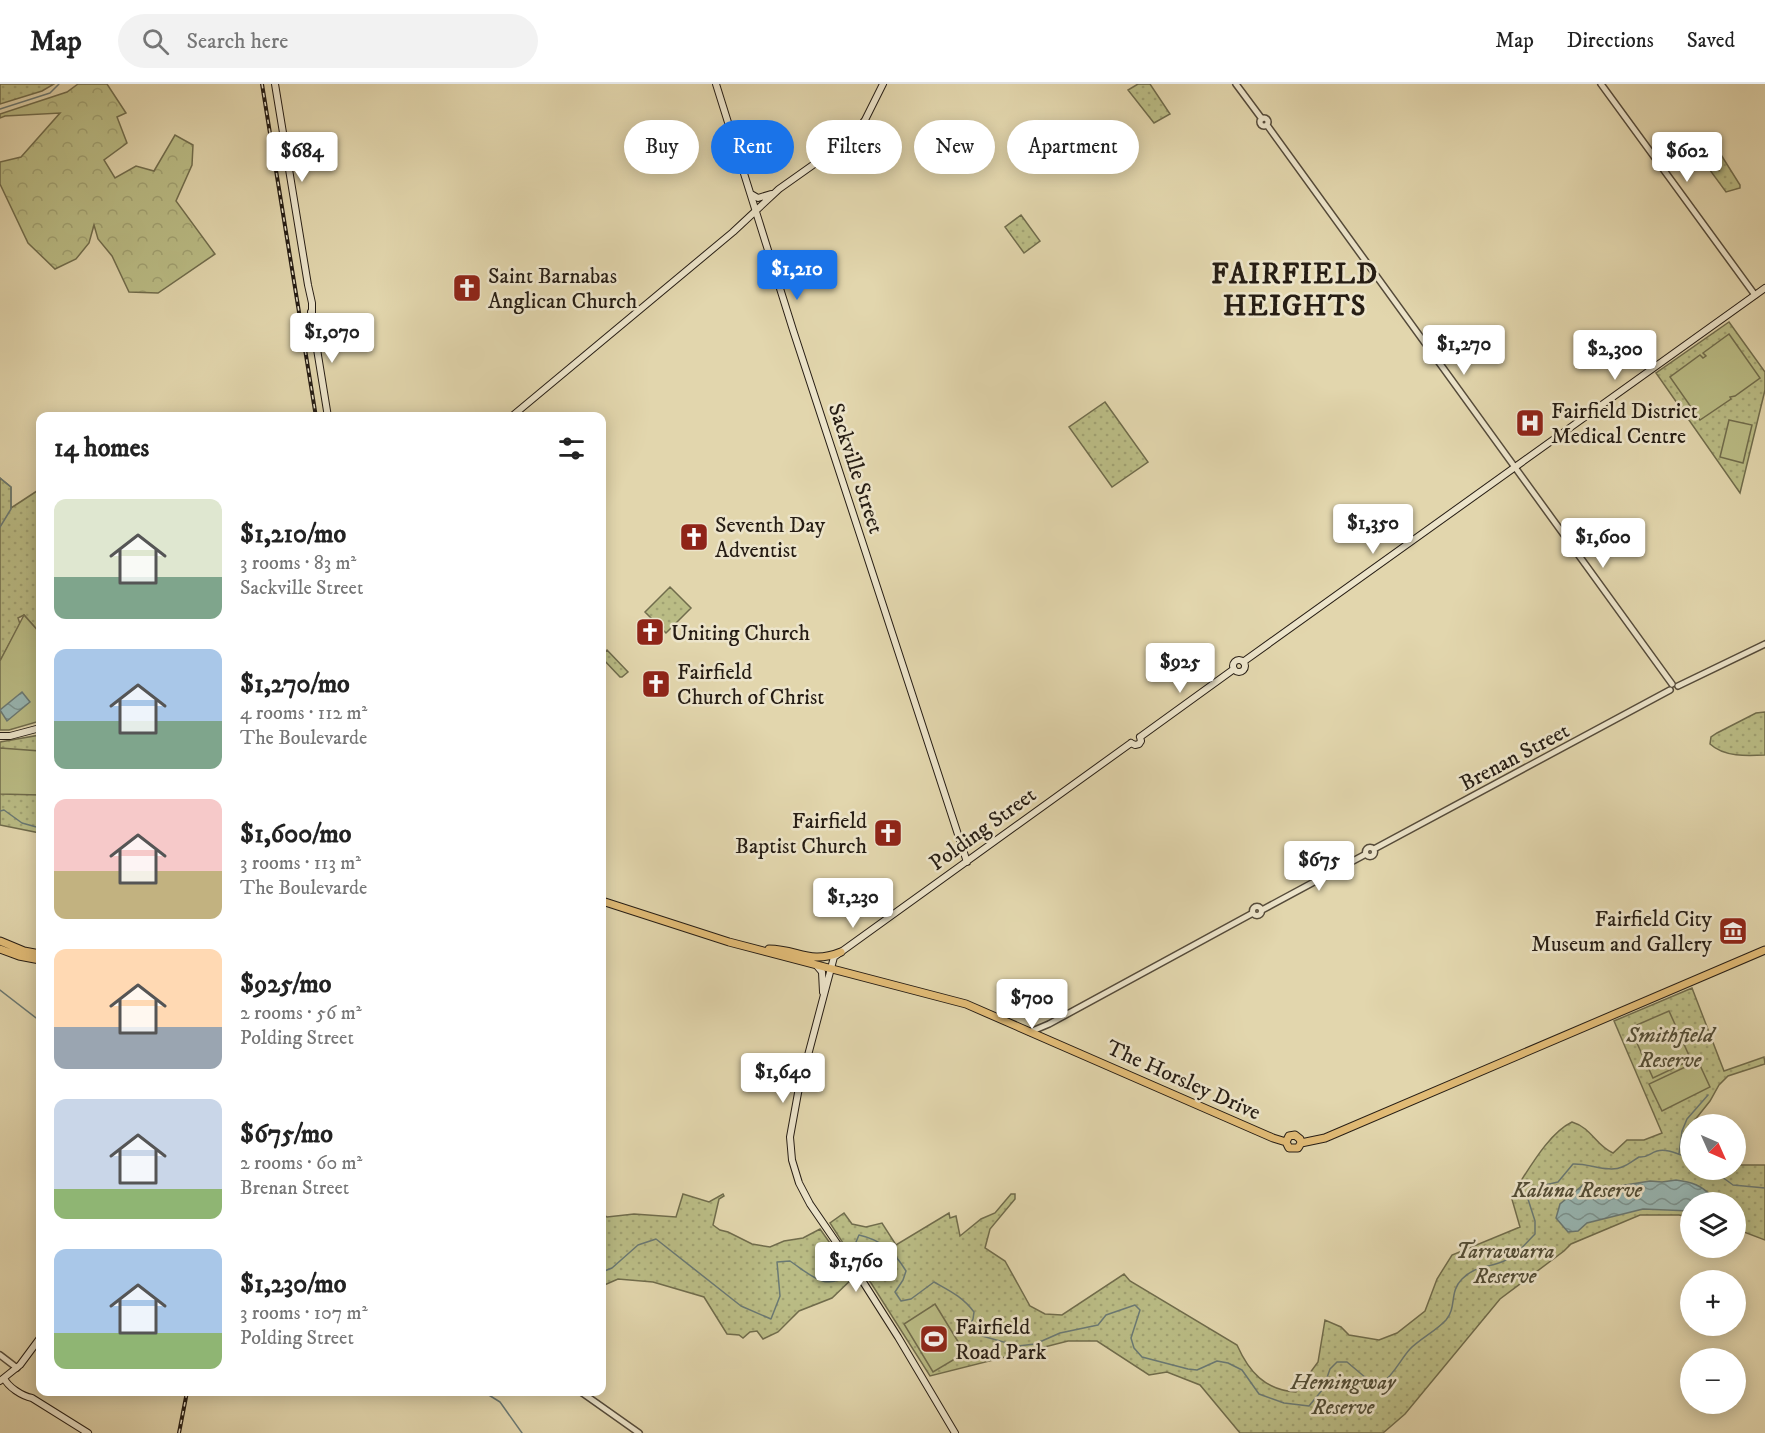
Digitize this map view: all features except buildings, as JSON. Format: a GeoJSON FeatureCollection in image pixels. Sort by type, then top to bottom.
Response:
{"type":"FeatureCollection","features":[{"type":"Feature","properties":{"kind":"main road"},"geometry":{"type":"LineString","coordinates":[[274,84],[312,303],[327,412]]}},
{"type":"Feature","properties":{"kind":"main road","name":"Sackville Street"},"geometry":{"type":"LineString","coordinates":[[716,84],[755,212],[967,862]]}},
{"type":"Feature","properties":{"kind":"main road"},"geometry":{"type":"LineString","coordinates":[[517,412],[725,239],[779,189],[855,134],[883,84]]}},
{"type":"Feature","properties":{"kind":"main road"},"geometry":{"type":"LineString","coordinates":[[750,192],[754,197],[760,198],[779,189]]}},
{"type":"Feature","properties":{"kind":"main road"},"geometry":{"type":"LineString","coordinates":[[1516,467],[1765,288]]}},
{"type":"Feature","properties":{"kind":"main road","name":"Polding Street"},"geometry":{"type":"LineString","coordinates":[[830,968],[834,957],[1131,743],[1139,744],[1140,737],[1234,669],[1238,672],[1242,671],[1245,667],[1243,662],[1516,467]]}},
{"type":"Feature","properties":{"kind":"main road"},"geometry":{"type":"LineString","coordinates":[[0,736],[10,736],[36,729]]}},
{"type":"Feature","properties":{"kind":"main road","name":"The Horsley Drive"},"geometry":{"type":"LineString","coordinates":[[606,903],[764,951],[962,1003],[1273,1138],[1286,1142],[1289,1137],[1295,1135],[1301,1143],[1325,1138],[1765,950]]}},
{"type":"Feature","properties":{"kind":"main road","name":"The Horsley Drive"},"geometry":{"type":"LineString","coordinates":[[606,908],[683,930],[692,930]]}},
{"type":"Feature","properties":{"kind":"main road"},"geometry":{"type":"LineString","coordinates":[[0,941],[36,953]]}},
{"type":"Feature","properties":{"kind":"main road"},"geometry":{"type":"LineString","coordinates":[[0,949],[36,959]]}},
{"type":"Feature","properties":{"kind":"main road"},"geometry":{"type":"LineString","coordinates":[[764,951],[771,949],[810,958],[822,958],[841,952]]}},
{"type":"Feature","properties":{"kind":"main road"},"geometry":{"type":"LineString","coordinates":[[814,965],[822,972],[823,996]]}},
{"type":"Feature","properties":{"kind":"main road"},"geometry":{"type":"LineString","coordinates":[[830,968],[790,1130],[796,1176],[804,1194],[858,1274],[954,1433]]}},
{"type":"Feature","properties":{"kind":"main road"},"geometry":{"type":"LineString","coordinates":[[36,1343],[17,1368],[2,1380],[28,1393],[32,1398],[88,1433]]}},
{"type":"Feature","properties":{"kind":"street"},"geometry":{"type":"LineString","coordinates":[[1236,84],[1262,119],[1261,124],[1267,126],[1673,687]]}},
{"type":"Feature","properties":{"kind":"street"},"geometry":{"type":"LineString","coordinates":[[1601,84],[1755,295]]}},
{"type":"Feature","properties":{"kind":"street","name":"Brenan Street"},"geometry":{"type":"LineString","coordinates":[[1049,1024],[1253,914],[1260,915],[1262,910],[1366,854],[1369,857],[1372,856],[1374,849],[1673,687],[1765,644]]}},
{"type":"Feature","properties":{"kind":"street"},"geometry":{"type":"LineString","coordinates":[[1030,1032],[1049,1024]]}},
{"type":"Feature","properties":{"kind":"street"},"geometry":{"type":"LineString","coordinates":[[1045,1038],[1043,1030],[1049,1024]]}},
{"type":"Feature","properties":{"kind":"street"},"geometry":{"type":"LineString","coordinates":[[0,1355],[17,1368]]}},
{"type":"Feature","properties":{"kind":"street"},"geometry":{"type":"LineString","coordinates":[[587,1396],[639,1433]]}},
{"type":"Feature","properties":{"kind":"green space"},"geometry":{"type":"Polygon","coordinates":[[[0,84],[54,84],[42,91],[0,104],[0,84]]]}},
{"type":"Feature","properties":{"kind":"green space"},"geometry":{"type":"Polygon","coordinates":[[[78,84],[107,84],[126,113],[117,117],[127,143],[104,160],[115,178],[136,166],[154,171],[175,135],[193,145],[192,165],[176,201],[215,254],[158,293],[129,292],[112,256],[98,239],[94,225],[89,243],[76,259],[55,269],[28,243],[0,184],[0,162],[21,157],[60,113],[0,118],[0,114],[67,92],[78,84]]]}},
{"type":"Feature","properties":{"kind":"green space"},"geometry":{"type":"Polygon","coordinates":[[[1138,84],[1150,84],[1170,114],[1154,123],[1128,90],[1138,84]]]}},
{"type":"Feature","properties":{"kind":"green space"},"geometry":{"type":"Polygon","coordinates":[[[1713,142],[1740,188],[1726,192],[1701,158],[1706,147],[1713,142]]]}},
{"type":"Feature","properties":{"kind":"green space"},"geometry":{"type":"Polygon","coordinates":[[[1021,215],[1040,241],[1024,253],[1005,227],[1021,215]]]}},
{"type":"Feature","properties":{"kind":"green space"},"geometry":{"type":"Polygon","coordinates":[[[1729,322],[1765,372],[1765,390],[1740,493],[1656,373],[1729,322]]]}},
{"type":"Feature","properties":{"kind":"green space"},"geometry":{"type":"Polygon","coordinates":[[[1729,334],[1760,378],[1700,420],[1670,377],[1700,355],[1703,358],[1706,356],[1703,353],[1729,334]]]}},
{"type":"Feature","properties":{"kind":"green space"},"geometry":{"type":"Polygon","coordinates":[[[1105,402],[1148,462],[1112,487],[1069,427],[1105,402]]]}},
{"type":"Feature","properties":{"kind":"green space"},"geometry":{"type":"Polygon","coordinates":[[[1729,420],[1752,425],[1743,463],[1720,457],[1729,420]]]}},
{"type":"Feature","properties":{"kind":"green space"},"geometry":{"type":"Polygon","coordinates":[[[0,478],[11,487],[11,508],[36,492],[36,628],[24,615],[18,618],[20,624],[0,661],[0,478]]]}},
{"type":"Feature","properties":{"kind":"green space"},"geometry":{"type":"Polygon","coordinates":[[[670,587],[691,608],[666,633],[645,612],[670,587]]]}},
{"type":"Feature","properties":{"kind":"green space"},"geometry":{"type":"Polygon","coordinates":[[[24,615],[36,628],[36,722],[9,730],[0,730],[0,661],[24,615]]]}},
{"type":"Feature","properties":{"kind":"green space"},"geometry":{"type":"Polygon","coordinates":[[[606,651],[628,672],[622,677],[606,662],[606,651]]]}},
{"type":"Feature","properties":{"kind":"green space"},"geometry":{"type":"Polygon","coordinates":[[[1765,712],[1765,755],[1729,753],[1710,744],[1711,737],[1717,733],[1756,713],[1765,712]]]}},
{"type":"Feature","properties":{"kind":"green space"},"geometry":{"type":"Polygon","coordinates":[[[36,736],[36,832],[0,825],[0,742],[36,736]]]}},
{"type":"Feature","properties":{"kind":"green space"},"geometry":{"type":"Polygon","coordinates":[[[0,748],[36,751],[36,795],[0,794],[0,748]]]}},
{"type":"Feature","properties":{"kind":"green space"},"geometry":{"type":"Polygon","coordinates":[[[1692,988],[1724,1071],[1764,1057],[1765,1064],[1728,1076],[1719,1085],[1700,1114],[1680,1114],[1680,1180],[1746,1180],[1746,1165],[1765,1165],[1765,1240],[1746,1233],[1746,1192],[1680,1192],[1680,1215],[1640,1215],[1571,1244],[1500,1299],[1405,1414],[1383,1433],[1240,1433],[1200,1385],[1167,1372],[1149,1375],[1097,1341],[1068,1341],[930,1376],[830,1223],[844,1213],[852,1224],[866,1227],[882,1223],[896,1245],[949,1213],[950,1218],[956,1216],[960,1236],[981,1219],[995,1213],[1011,1194],[1015,1194],[1015,1199],[990,1229],[985,1248],[1005,1261],[1030,1306],[1045,1314],[1062,1315],[1124,1274],[1130,1281],[1237,1345],[1259,1378],[1275,1388],[1296,1392],[1318,1362],[1325,1320],[1341,1327],[1349,1335],[1379,1340],[1397,1333],[1425,1311],[1437,1279],[1452,1255],[1520,1227],[1511,1196],[1538,1155],[1554,1135],[1563,1128],[1572,1122],[1579,1125],[1613,1153],[1627,1140],[1644,1140],[1662,1133],[1614,1021],[1692,988]]]}},
{"type":"Feature","properties":{"kind":"green space","name":"Smithfield Reserve"},"geometry":{"type":"Polygon","coordinates":[[[1669,1011],[1691,1060],[1653,1078],[1630,1028],[1669,1011]]]}},
{"type":"Feature","properties":{"kind":"green space"},"geometry":{"type":"Polygon","coordinates":[[[1698,1061],[1710,1087],[1662,1111],[1649,1084],[1698,1061]]]}},
{"type":"Feature","properties":{"kind":"green space"},"geometry":{"type":"Polygon","coordinates":[[[683,1194],[709,1202],[723,1194],[724,1196],[719,1199],[713,1225],[720,1230],[752,1244],[770,1247],[784,1241],[803,1238],[820,1229],[854,1277],[832,1298],[799,1311],[778,1332],[763,1339],[757,1331],[750,1332],[743,1338],[739,1335],[727,1334],[704,1297],[653,1282],[618,1279],[606,1284],[606,1216],[634,1214],[676,1217],[683,1194]]]}},
{"type":"Feature","properties":{"kind":"green space","name":"Fairfield Road Park"},"geometry":{"type":"Polygon","coordinates":[[[935,1304],[965,1353],[933,1372],[904,1324],[935,1304]]]}},
{"type":"Feature","properties":{"kind":"water"},"geometry":{"type":"Polygon","coordinates":[[[22,692],[30,702],[7,721],[0,710],[22,692]]]}},
{"type":"Feature","properties":{"kind":"water"},"geometry":{"type":"Polygon","coordinates":[[[1676,1180],[1691,1183],[1706,1192],[1680,1192],[1680,1211],[1643,1209],[1587,1223],[1578,1231],[1568,1232],[1556,1218],[1560,1204],[1583,1185],[1613,1187],[1650,1181],[1676,1180]]]}},
{"type":"Feature","properties":{"kind":"waterway"},"geometry":{"type":"LineString","coordinates":[[0,109],[50,93],[59,84]]}},
{"type":"Feature","properties":{"kind":"waterway"},"geometry":{"type":"LineString","coordinates":[[0,478],[11,487],[11,509],[0,527]]}},
{"type":"Feature","properties":{"kind":"waterway"},"geometry":{"type":"LineString","coordinates":[[0,811],[4,810],[22,823],[36,827]]}},
{"type":"Feature","properties":{"kind":"waterway"},"geometry":{"type":"LineString","coordinates":[[0,990],[36,1018]]}},
{"type":"Feature","properties":{"kind":"waterway"},"geometry":{"type":"LineString","coordinates":[[1679,1154],[1682,1131],[1687,1119],[1708,1095]]}},
{"type":"Feature","properties":{"kind":"waterway"},"geometry":{"type":"LineString","coordinates":[[855,1267],[860,1258],[856,1242],[859,1235],[874,1240],[892,1252],[906,1271],[895,1292],[901,1301],[911,1299],[934,1282],[961,1298],[974,1312],[969,1327],[975,1334],[1018,1346],[1035,1344],[1060,1333],[1098,1325],[1106,1315],[1135,1305],[1140,1310],[1131,1338],[1134,1348],[1142,1357],[1197,1370],[1217,1361],[1228,1363],[1242,1370],[1259,1394],[1284,1403],[1309,1406],[1323,1389],[1330,1369],[1337,1362],[1347,1362],[1366,1378],[1381,1384],[1390,1376],[1410,1349],[1446,1320],[1458,1284],[1467,1274],[1508,1259],[1521,1249],[1535,1234],[1535,1221],[1527,1196],[1532,1188],[1558,1182],[1573,1164],[1617,1169],[1639,1157],[1661,1150],[1680,1154]]}},
{"type":"Feature","properties":{"kind":"waterway"},"geometry":{"type":"LineString","coordinates":[[1726,1180],[1733,1185],[1765,1188]]}},
{"type":"Feature","properties":{"kind":"waterway"},"geometry":{"type":"LineString","coordinates":[[606,1270],[612,1268],[638,1245],[656,1239],[741,1306],[771,1319],[780,1296],[777,1262],[790,1261],[813,1277],[827,1282],[835,1281],[852,1270]]}},
{"type":"Feature","properties":{"kind":"waterway"},"geometry":{"type":"LineString","coordinates":[[490,1396],[500,1402],[522,1433]]}},
{"type":"Feature","properties":{"kind":"railway"},"geometry":{"type":"LineString","coordinates":[[262,84],[315,412]]}},
{"type":"Feature","properties":{"kind":"railway"},"geometry":{"type":"LineString","coordinates":[[179,1433],[186,1396]]}},
{"type":"Feature","properties":{"kind":"place","name":"Saint Barnabas Anglican Church"},"geometry":{"type":"Point","coordinates":[467,288]}},
{"type":"Feature","properties":{"kind":"place","name":"Fairfield District Medical Centre"},"geometry":{"type":"Point","coordinates":[1530,423]}},
{"type":"Feature","properties":{"kind":"place","name":"Seventh Day Adventist"},"geometry":{"type":"Point","coordinates":[694,537]}},
{"type":"Feature","properties":{"kind":"place","name":"Uniting Church"},"geometry":{"type":"Point","coordinates":[650,632]}},
{"type":"Feature","properties":{"kind":"place","name":"Fairfield Church of Christ"},"geometry":{"type":"Point","coordinates":[656,684]}},
{"type":"Feature","properties":{"kind":"place","name":"Fairfield Baptist Church"},"geometry":{"type":"Point","coordinates":[888,833]}},
{"type":"Feature","properties":{"kind":"place","name":"Fairfield City Museum and Gallery"},"geometry":{"type":"Point","coordinates":[1733,931]}},
{"type":"Feature","properties":{"kind":"place","name":"Fairfield Road Park"},"geometry":{"type":"Point","coordinates":[934,1339]}},
{"type":"Feature","properties":{"kind":"district","name":"FAIRFIELD HEIGHTS"},"geometry":{"type":"Point","coordinates":[1295,289]}},
{"type":"Feature","properties":{"kind":"park label","name":"Kaluna Reserve"},"geometry":{"type":"Point","coordinates":[1577,1189]}},
{"type":"Feature","properties":{"kind":"park label","name":"Tarrawarra Reserve"},"geometry":{"type":"Point","coordinates":[1505,1262]}},
{"type":"Feature","properties":{"kind":"park label","name":"Hemingway Reserve"},"geometry":{"type":"Point","coordinates":[1343,1394]}}]}
